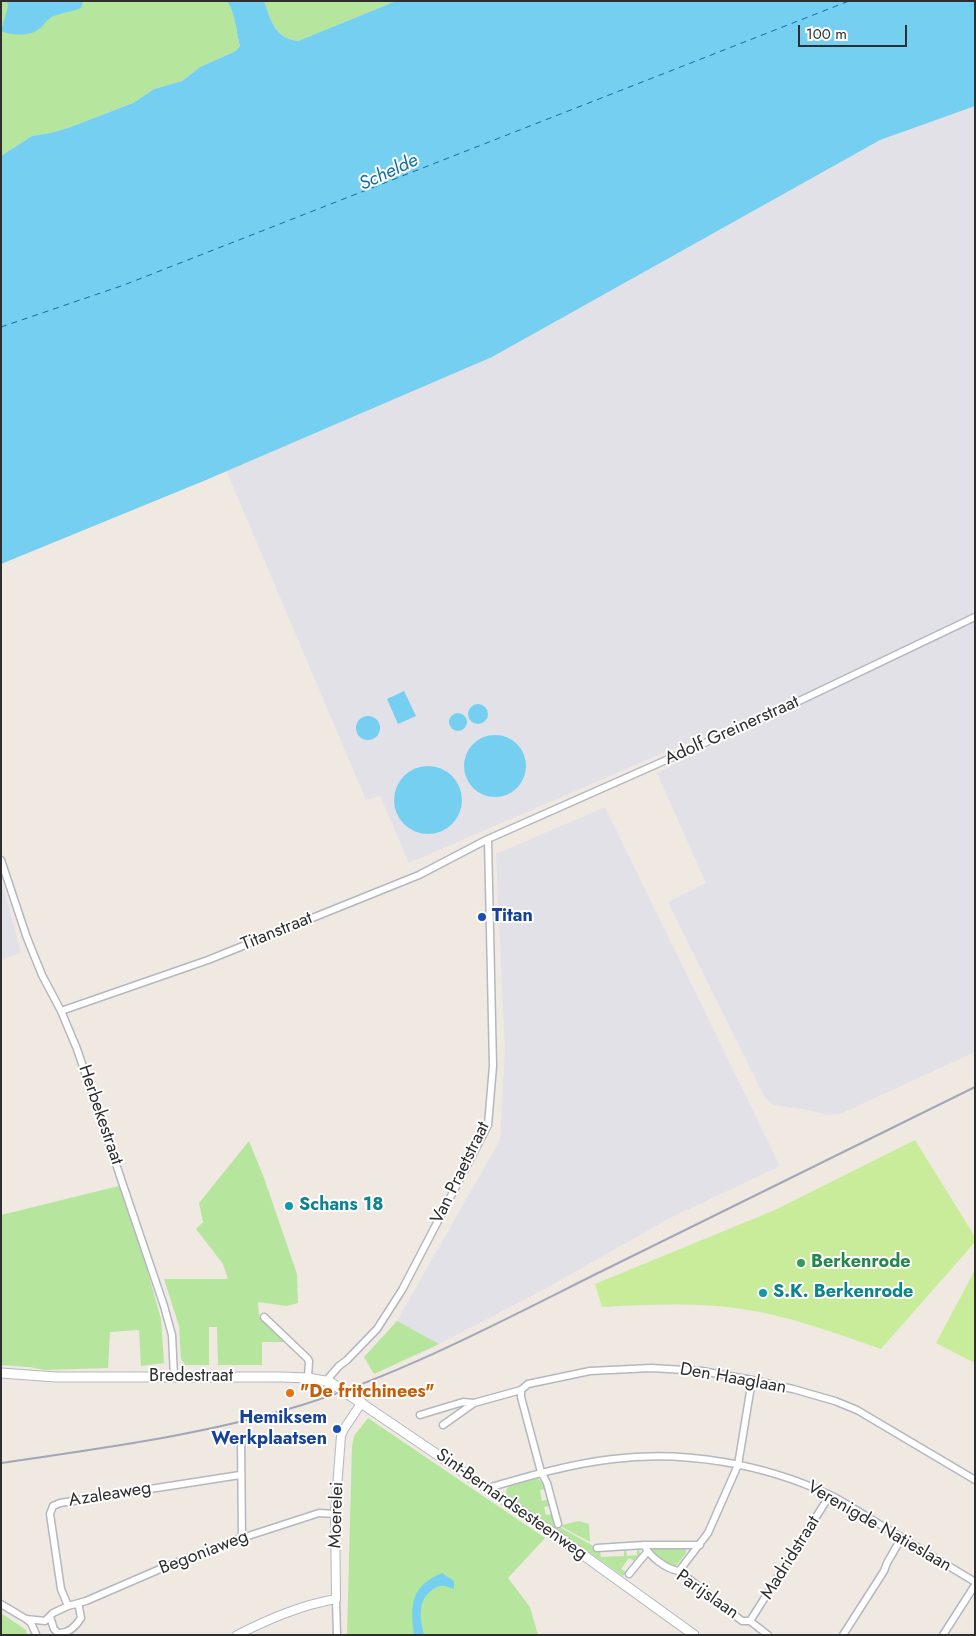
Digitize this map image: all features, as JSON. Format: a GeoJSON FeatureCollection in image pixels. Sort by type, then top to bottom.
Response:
{"type":"FeatureCollection","features":[{"type":"Feature","properties":{"kind":"main road","name":"Bredestraat"},"geometry":{"type":"LineString","coordinates":[[1,1373],[56,1377]]}},
{"type":"Feature","properties":{"kind":"main road","name":"Bredestraat"},"geometry":{"type":"LineString","coordinates":[[1,1378],[308,1378],[326,1381]]}},
{"type":"Feature","properties":{"kind":"main road","name":"Sint-Bernardsesteenweg"},"geometry":{"type":"LineString","coordinates":[[326,1381],[362,1402],[488,1488],[694,1635]]}},
{"type":"Feature","properties":{"kind":"street","name":"Adolf Greinerstraat"},"geometry":{"type":"LineString","coordinates":[[488,839],[797,702],[975,617]]}},
{"type":"Feature","properties":{"kind":"street","name":"Titanstraat"},"geometry":{"type":"LineString","coordinates":[[61,1011],[208,960],[295,926],[419,875],[488,839]]}},
{"type":"Feature","properties":{"kind":"street","name":"Van Praetstraat"},"geometry":{"type":"LineString","coordinates":[[326,1381],[377,1329],[402,1290],[488,1125],[493,1066],[488,839]]}},
{"type":"Feature","properties":{"kind":"street","name":"Herbekestraat"},"geometry":{"type":"LineString","coordinates":[[1,860],[27,938],[42,975],[61,1011],[77,1049],[167,1314],[172,1335],[174,1377]]}},
{"type":"Feature","properties":{"kind":"street"},"geometry":{"type":"LineString","coordinates":[[264,1317],[309,1361],[308,1378]]}},
{"type":"Feature","properties":{"kind":"street","name":"Den Haaglaan"},"geometry":{"type":"LineString","coordinates":[[443,1424],[474,1403],[522,1390],[528,1384],[585,1372],[651,1368],[702,1370],[752,1380],[835,1401],[857,1410],[975,1480]]}},
{"type":"Feature","properties":{"kind":"street"},"geometry":{"type":"LineString","coordinates":[[680,1571],[708,1533],[738,1465],[752,1380]]}},
{"type":"Feature","properties":{"kind":"street"},"geometry":{"type":"LineString","coordinates":[[522,1390],[521,1397],[541,1472],[547,1483],[558,1524]]}},
{"type":"Feature","properties":{"kind":"street","name":"Moerelei"},"geometry":{"type":"LineString","coordinates":[[337,1635],[335,1514],[341,1436],[362,1402]]}},
{"type":"Feature","properties":{"kind":"street","name":"Den Haaglaan"},"geometry":{"type":"LineString","coordinates":[[420,1415],[463,1402],[474,1403]]}},
{"type":"Feature","properties":{"kind":"street"},"geometry":{"type":"LineString","coordinates":[[241,1440],[242,1538]]}},
{"type":"Feature","properties":{"kind":"street","name":"Verenigde Natieslaan"},"geometry":{"type":"LineString","coordinates":[[488,1488],[541,1472],[612,1459],[651,1457],[691,1459],[738,1465],[797,1481],[830,1495],[902,1537],[975,1584]]}},
{"type":"Feature","properties":{"kind":"street","name":"Azaleaweg"},"geometry":{"type":"LineString","coordinates":[[68,1606],[61,1589],[56,1557],[50,1514],[53,1506],[60,1503],[240,1475]]}},
{"type":"Feature","properties":{"kind":"street","name":"Madridstraat"},"geometry":{"type":"LineString","coordinates":[[750,1621],[830,1495]]}},
{"type":"Feature","properties":{"kind":"street","name":"Begoniaweg"},"geometry":{"type":"LineString","coordinates":[[47,1619],[68,1606],[242,1538],[319,1513],[335,1514]]}},
{"type":"Feature","properties":{"kind":"street"},"geometry":{"type":"LineString","coordinates":[[843,1635],[884,1571],[902,1537]]}},
{"type":"Feature","properties":{"kind":"street"},"geometry":{"type":"LineString","coordinates":[[597,1548],[644,1545],[700,1545]]}},
{"type":"Feature","properties":{"kind":"street","name":"Parijslaan"},"geometry":{"type":"LineString","coordinates":[[644,1545],[647,1552],[671,1570],[680,1571],[742,1621],[750,1621],[768,1635]]}},
{"type":"Feature","properties":{"kind":"street"},"geometry":{"type":"LineString","coordinates":[[629,1574],[647,1552]]}},
{"type":"Feature","properties":{"kind":"street"},"geometry":{"type":"LineString","coordinates":[[943,1635],[975,1584]]}},
{"type":"Feature","properties":{"kind":"street"},"geometry":{"type":"LineString","coordinates":[[237,1635],[284,1614],[318,1602],[336,1599]]}},
{"type":"Feature","properties":{"kind":"street"},"geometry":{"type":"LineString","coordinates":[[1,1604],[26,1619],[36,1634],[47,1619]]}},
{"type":"Feature","properties":{"kind":"street"},"geometry":{"type":"LineString","coordinates":[[47,1619],[58,1633],[68,1632],[81,1618],[79,1607],[76,1604]]}},
{"type":"Feature","properties":{"kind":"street"},"geometry":{"type":"LineString","coordinates":[[26,1619],[47,1619]]}},
{"type":"Feature","properties":{"kind":"shaded area"},"geometry":{"type":"Polygon","coordinates":[[[975,104],[975,1052],[840,1114],[827,1115],[809,1110],[774,1105],[765,1098],[668,902],[706,883],[657,773],[858,674],[670,750],[409,863],[380,796],[366,800],[223,463],[869,135],[975,104]]]}},
{"type":"Feature","properties":{"kind":"shaded area"},"geometry":{"type":"Polygon","coordinates":[[[605,807],[780,1166],[668,1219],[543,1290],[416,1356],[394,1326],[500,1140],[505,1050],[496,854],[605,807]]]}},
{"type":"Feature","properties":{"kind":"shaded area"},"geometry":{"type":"Polygon","coordinates":[[[1,877],[21,953],[1,960],[1,877]]]}},
{"type":"Feature","properties":{"kind":"green space"},"geometry":{"type":"Polygon","coordinates":[[[1,1],[227,1],[234,17],[240,47],[236,51],[200,67],[182,81],[154,89],[133,103],[68,128],[32,136],[1,156],[1,1]]]}},
{"type":"Feature","properties":{"kind":"green space"},"geometry":{"type":"Polygon","coordinates":[[[264,1],[396,1],[298,41],[290,39],[279,32],[272,22],[264,1]]]}},
{"type":"Feature","properties":{"kind":"green space","name":"Berkenrode"},"geometry":{"type":"Polygon","coordinates":[[[915,1140],[975,1237],[975,1242],[881,1349],[795,1321],[742,1309],[690,1305],[602,1307],[595,1284],[775,1210],[915,1140]]]}},
{"type":"Feature","properties":{"kind":"green space"},"geometry":{"type":"Polygon","coordinates":[[[249,1141],[264,1178],[297,1274],[298,1303],[287,1306],[258,1302],[259,1316],[284,1342],[262,1342],[262,1365],[218,1365],[217,1327],[209,1327],[209,1365],[185,1365],[181,1359],[179,1326],[164,1279],[228,1279],[223,1264],[196,1229],[203,1222],[199,1203],[249,1141]]]}},
{"type":"Feature","properties":{"kind":"green space"},"geometry":{"type":"Polygon","coordinates":[[[123,1185],[161,1319],[164,1363],[141,1366],[139,1330],[110,1332],[108,1368],[45,1370],[1,1365],[1,1215],[123,1185]]]}},
{"type":"Feature","properties":{"kind":"green space"},"geometry":{"type":"Polygon","coordinates":[[[975,1270],[975,1363],[936,1343],[975,1270]]]}},
{"type":"Feature","properties":{"kind":"green space"},"geometry":{"type":"Polygon","coordinates":[[[397,1321],[439,1344],[374,1374],[364,1357],[397,1321]]]}},
{"type":"Feature","properties":{"kind":"green space"},"geometry":{"type":"Polygon","coordinates":[[[368,1418],[545,1538],[508,1578],[530,1607],[538,1635],[347,1635],[352,1446],[354,1436],[368,1418]]]}},
{"type":"Feature","properties":{"kind":"green space"},"geometry":{"type":"Polygon","coordinates":[[[536,1477],[544,1485],[545,1489],[540,1490],[542,1501],[548,1499],[550,1506],[544,1507],[546,1515],[552,1514],[555,1527],[558,1526],[595,1547],[595,1551],[600,1551],[601,1557],[624,1556],[624,1550],[626,1550],[627,1556],[637,1555],[637,1549],[639,1549],[640,1554],[634,1561],[629,1558],[621,1569],[626,1572],[623,1576],[506,1494],[509,1486],[536,1477]]]}},
{"type":"Feature","properties":{"kind":"green space"},"geometry":{"type":"Polygon","coordinates":[[[579,1521],[589,1524],[590,1542],[562,1527],[562,1525],[579,1521]]]}},
{"type":"Feature","properties":{"kind":"green space"},"geometry":{"type":"Polygon","coordinates":[[[654,1547],[686,1547],[686,1553],[676,1566],[671,1566],[653,1552],[654,1547]]]}},
{"type":"Feature","properties":{"kind":"green space"},"geometry":{"type":"Polygon","coordinates":[[[1,1613],[26,1630],[27,1635],[1,1635],[1,1613]]]}},
{"type":"Feature","properties":{"kind":"water"},"geometry":{"type":"Polygon","coordinates":[[[7,1],[83,1],[81,8],[50,18],[31,33],[10,34],[1,31],[8,6],[7,1]]]}},
{"type":"Feature","properties":{"kind":"water","name":"Schelde"},"geometry":{"type":"Polygon","coordinates":[[[227,1],[264,1],[272,22],[279,32],[290,39],[298,41],[396,1],[975,1],[975,106],[880,140],[492,357],[206,480],[1,564],[1,156],[32,136],[68,128],[133,103],[154,89],[182,81],[200,67],[236,51],[240,46],[234,17],[227,1]]]}},
{"type":"Feature","properties":{"kind":"water"},"geometry":{"type":"Polygon","coordinates":[[[404,691],[416,716],[398,724],[387,699],[404,691]]]}},
{"type":"Feature","properties":{"kind":"water"},"geometry":{"type":"Polygon","coordinates":[[[478,704],[485,707],[488,714],[485,721],[478,724],[471,721],[468,714],[471,707],[478,704]]]}},
{"type":"Feature","properties":{"kind":"water"},"geometry":{"type":"Polygon","coordinates":[[[454,713],[462,713],[467,718],[465,729],[454,731],[449,726],[449,718],[454,713]]]}},
{"type":"Feature","properties":{"kind":"water"},"geometry":{"type":"Polygon","coordinates":[[[368,716],[373,717],[379,723],[379,733],[373,739],[368,740],[363,739],[357,733],[356,728],[357,723],[363,717],[368,716]]]}},
{"type":"Feature","properties":{"kind":"water"},"geometry":{"type":"Polygon","coordinates":[[[495,735],[507,737],[517,744],[524,754],[526,766],[524,778],[517,788],[507,795],[495,797],[483,795],[473,788],[466,778],[464,766],[466,754],[473,744],[483,737],[495,735]]]}},
{"type":"Feature","properties":{"kind":"water"},"geometry":{"type":"Polygon","coordinates":[[[428,766],[441,769],[452,776],[459,787],[462,800],[459,813],[452,824],[441,831],[428,834],[415,831],[404,824],[397,813],[394,800],[397,787],[404,776],[415,769],[428,766]]]}},
{"type":"Feature","properties":{"kind":"water"},"geometry":{"type":"Polygon","coordinates":[[[442,1573],[454,1581],[454,1589],[440,1586],[427,1594],[421,1611],[424,1635],[414,1635],[412,1614],[418,1590],[432,1578],[442,1573]]]}},
{"type":"Feature","properties":{"kind":"ferry route"},"geometry":{"type":"LineString","coordinates":[[1,327],[124,285],[849,1]]}},
{"type":"Feature","properties":{"kind":"railway"},"geometry":{"type":"LineString","coordinates":[[1,1463],[153,1440],[228,1425],[302,1405],[377,1378],[488,1328],[975,1087]]}},
{"type":"Feature","properties":{"kind":"place","name":"Titan"},"geometry":{"type":"Point","coordinates":[482,917]}},
{"type":"Feature","properties":{"kind":"place","name":"Schans 18"},"geometry":{"type":"Point","coordinates":[289,1206]}},
{"type":"Feature","properties":{"kind":"place","name":"Berkenrode"},"geometry":{"type":"Point","coordinates":[801,1263]}},
{"type":"Feature","properties":{"kind":"place","name":"S.K. Berkenrode"},"geometry":{"type":"Point","coordinates":[763,1293]}},
{"type":"Feature","properties":{"kind":"place","name":"\"De fritchinees\""},"geometry":{"type":"Point","coordinates":[290,1393]}},
{"type":"Feature","properties":{"kind":"place","name":"Hemiksem Werkplaatsen"},"geometry":{"type":"Point","coordinates":[337,1429]}}]}
